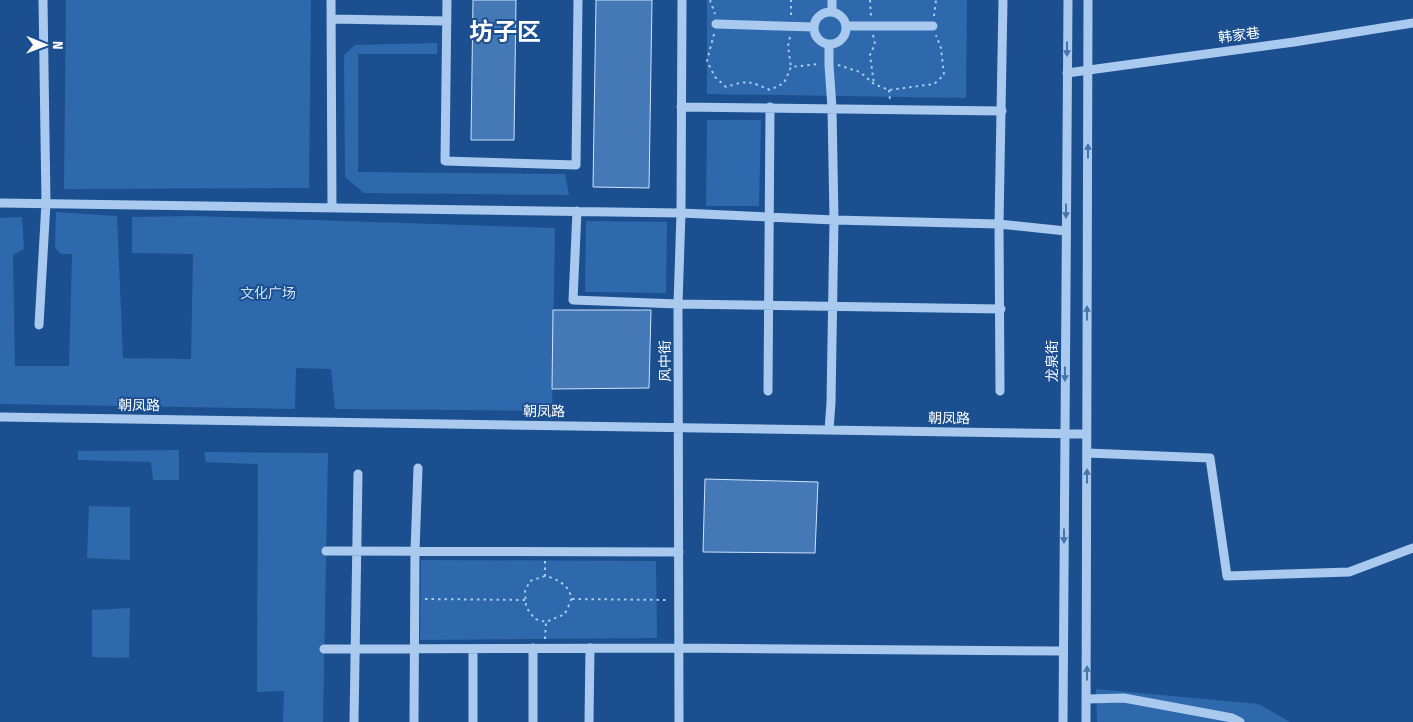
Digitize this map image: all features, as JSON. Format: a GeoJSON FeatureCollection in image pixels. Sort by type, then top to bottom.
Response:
{"type":"FeatureCollection","features":[{"type":"Feature","properties":{"kind":"street"},"geometry":{"type":"LineString","coordinates":[[39,325],[46,204],[43,0]]}},
{"type":"Feature","properties":{"kind":"street"},"geometry":{"type":"LineString","coordinates":[[331,0],[332,208]]}},
{"type":"Feature","properties":{"kind":"street"},"geometry":{"type":"LineString","coordinates":[[447,0],[445,161],[576,165],[578,0]]}},
{"type":"Feature","properties":{"kind":"street","name":"风中街"},"geometry":{"type":"LineString","coordinates":[[679,722],[680,427],[678,304],[681,213],[682,0]]}},
{"type":"Feature","properties":{"kind":"street"},"geometry":{"type":"LineString","coordinates":[[832,0],[832,12]]}},
{"type":"Feature","properties":{"kind":"street"},"geometry":{"type":"LineString","coordinates":[[1000,391],[999,224],[1003,0]]}},
{"type":"Feature","properties":{"kind":"street","name":"龙泉街"},"geometry":{"type":"LineString","coordinates":[[1063,722],[1068,0]]}},
{"type":"Feature","properties":{"kind":"street"},"geometry":{"type":"LineString","coordinates":[[1086,722],[1088,0]]}},
{"type":"Feature","properties":{"kind":"street"},"geometry":{"type":"LineString","coordinates":[[832,12],[841,16],[846,30],[842,39],[829,44],[820,41],[814,32],[814,27],[815,22],[822,14],[832,12]]}},
{"type":"Feature","properties":{"kind":"street"},"geometry":{"type":"LineString","coordinates":[[331,19],[447,21]]}},
{"type":"Feature","properties":{"kind":"street","name":"韩家巷"},"geometry":{"type":"LineString","coordinates":[[1067,73],[1294,42],[1413,23]]}},
{"type":"Feature","properties":{"kind":"street"},"geometry":{"type":"LineString","coordinates":[[716,24],[814,27]]}},
{"type":"Feature","properties":{"kind":"street"},"geometry":{"type":"LineString","coordinates":[[846,26],[933,26]]}},
{"type":"Feature","properties":{"kind":"street"},"geometry":{"type":"LineString","coordinates":[[829,44],[834,220],[832,404],[829,430]]}},
{"type":"Feature","properties":{"kind":"street"},"geometry":{"type":"LineString","coordinates":[[681,107],[1002,111]]}},
{"type":"Feature","properties":{"kind":"street"},"geometry":{"type":"LineString","coordinates":[[768,391],[770,107]]}},
{"type":"Feature","properties":{"kind":"street"},"geometry":{"type":"LineString","coordinates":[[0,203],[681,213],[834,220],[999,224],[1066,230]]}},
{"type":"Feature","properties":{"kind":"street"},"geometry":{"type":"LineString","coordinates":[[577,211],[573,300],[678,304],[1001,309]]}},
{"type":"Feature","properties":{"kind":"street","name":"朝凤路"},"geometry":{"type":"LineString","coordinates":[[0,417],[1087,434]]}},
{"type":"Feature","properties":{"kind":"street"},"geometry":{"type":"LineString","coordinates":[[1087,453],[1210,458],[1227,576],[1349,572],[1413,548]]}},
{"type":"Feature","properties":{"kind":"street"},"geometry":{"type":"LineString","coordinates":[[414,722],[415,551],[418,468]]}},
{"type":"Feature","properties":{"kind":"street"},"geometry":{"type":"LineString","coordinates":[[354,722],[358,474]]}},
{"type":"Feature","properties":{"kind":"street"},"geometry":{"type":"LineString","coordinates":[[326,552],[679,552]]}},
{"type":"Feature","properties":{"kind":"street"},"geometry":{"type":"LineString","coordinates":[[473,648],[473,722]]}},
{"type":"Feature","properties":{"kind":"street"},"geometry":{"type":"LineString","coordinates":[[532,722],[533,648]]}},
{"type":"Feature","properties":{"kind":"street"},"geometry":{"type":"LineString","coordinates":[[589,722],[590,648]]}},
{"type":"Feature","properties":{"kind":"street"},"geometry":{"type":"LineString","coordinates":[[324,649],[679,648],[1063,651]]}},
{"type":"Feature","properties":{"kind":"street"},"geometry":{"type":"LineString","coordinates":[[1086,699],[1124,698],[1232,718],[1240,722]]}},
{"type":"Feature","properties":{"kind":"path"},"geometry":{"type":"LineString","coordinates":[[710,0],[716,24],[707,61],[714,77],[726,87],[745,81],[770,90],[784,83],[791,67],[813,64],[841,65],[860,72],[874,84],[889,90],[934,84],[944,75],[941,48],[933,26],[936,0]]}},
{"type":"Feature","properties":{"kind":"path"},"geometry":{"type":"LineString","coordinates":[[870,0],[875,44],[870,55],[874,84]]}},
{"type":"Feature","properties":{"kind":"path"},"geometry":{"type":"LineString","coordinates":[[545,551],[545,576]]}},
{"type":"Feature","properties":{"kind":"path"},"geometry":{"type":"LineString","coordinates":[[545,576],[555,578],[568,589],[571,599],[565,614],[546,622],[535,619],[526,607],[524,592],[530,581],[545,576]]}},
{"type":"Feature","properties":{"kind":"path"},"geometry":{"type":"LineString","coordinates":[[420,599],[525,600]]}},
{"type":"Feature","properties":{"kind":"path"},"geometry":{"type":"LineString","coordinates":[[571,599],[679,600]]}},
{"type":"Feature","properties":{"kind":"path"},"geometry":{"type":"LineString","coordinates":[[545,648],[546,622]]}},
{"type":"Feature","properties":{"kind":"green space"},"geometry":{"type":"Polygon","coordinates":[[[66,0],[311,0],[309,188],[64,189],[66,0]]]}},
{"type":"Feature","properties":{"kind":"green space"},"geometry":{"type":"Polygon","coordinates":[[[707,0],[967,0],[966,98],[707,94],[707,0]]]}},
{"type":"Feature","properties":{"kind":"green space"},"geometry":{"type":"Polygon","coordinates":[[[437,43],[437,54],[358,54],[358,172],[565,174],[569,195],[364,193],[345,177],[344,55],[355,45],[437,43]]]}},
{"type":"Feature","properties":{"kind":"green space"},"geometry":{"type":"Polygon","coordinates":[[[707,120],[761,120],[759,206],[706,206],[707,120]]]}},
{"type":"Feature","properties":{"kind":"green space","name":"文化广场"},"geometry":{"type":"Polygon","coordinates":[[[56,212],[117,216],[123,358],[191,359],[193,254],[132,253],[132,217],[195,216],[555,228],[552,411],[335,409],[331,369],[296,368],[295,409],[0,404],[0,218],[22,217],[24,249],[13,255],[15,366],[69,366],[72,254],[61,254],[55,248],[56,212]]]}},
{"type":"Feature","properties":{"kind":"green space"},"geometry":{"type":"Polygon","coordinates":[[[586,221],[667,222],[666,293],[585,292],[586,221]]]}},
{"type":"Feature","properties":{"kind":"green space"},"geometry":{"type":"Polygon","coordinates":[[[179,450],[179,480],[153,480],[151,462],[78,460],[78,451],[179,450]]]}},
{"type":"Feature","properties":{"kind":"green space"},"geometry":{"type":"Polygon","coordinates":[[[204,452],[328,453],[323,722],[283,722],[284,691],[257,692],[258,464],[206,462],[204,452]]]}},
{"type":"Feature","properties":{"kind":"green space"},"geometry":{"type":"Polygon","coordinates":[[[89,506],[130,507],[130,560],[87,558],[89,506]]]}},
{"type":"Feature","properties":{"kind":"green space"},"geometry":{"type":"Polygon","coordinates":[[[421,560],[656,561],[657,638],[420,640],[421,560]]]}},
{"type":"Feature","properties":{"kind":"green space"},"geometry":{"type":"Polygon","coordinates":[[[130,608],[129,658],[92,657],[92,610],[130,608]]]}},
{"type":"Feature","properties":{"kind":"green space"},"geometry":{"type":"Polygon","coordinates":[[[1096,689],[1259,704],[1290,722],[1097,722],[1096,689]]]}},
{"type":"Feature","properties":{"kind":"building"},"geometry":{"type":"Polygon","coordinates":[[[473,0],[516,0],[514,140],[471,140],[473,0]]]}},
{"type":"Feature","properties":{"kind":"building"},"geometry":{"type":"Polygon","coordinates":[[[596,0],[652,0],[649,188],[593,187],[596,0]]]}},
{"type":"Feature","properties":{"kind":"building"},"geometry":{"type":"Polygon","coordinates":[[[553,310],[651,310],[649,388],[552,389],[553,310]]]}},
{"type":"Feature","properties":{"kind":"building"},"geometry":{"type":"Polygon","coordinates":[[[705,479],[818,482],[815,553],[703,552],[705,479]]]}},
{"type":"Feature","properties":{"kind":"district","name":"坊子区"},"geometry":{"type":"Point","coordinates":[505,32]}}]}
